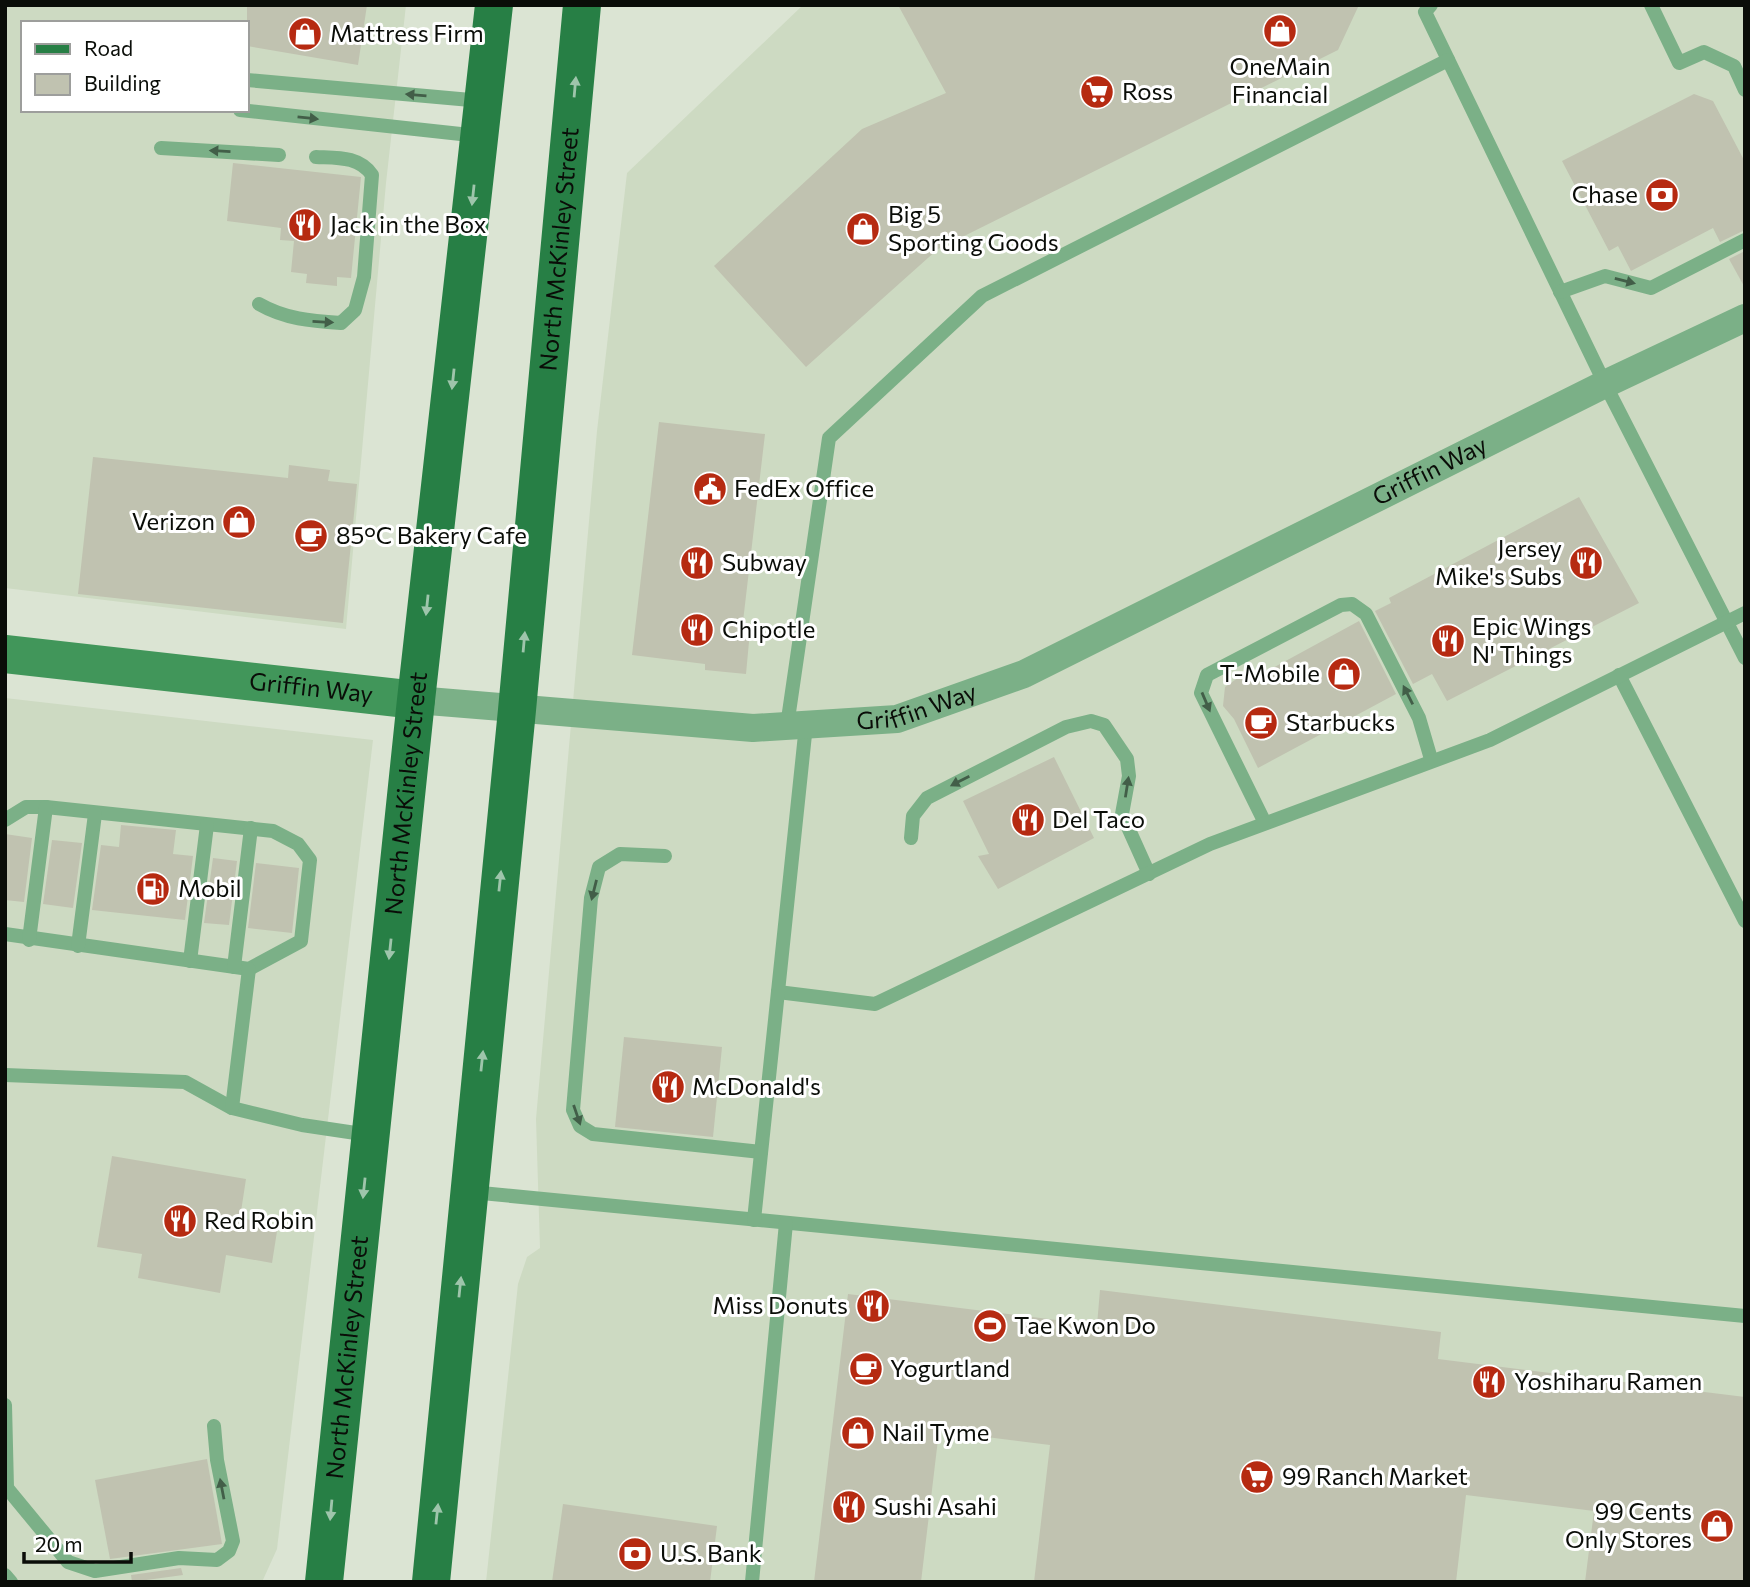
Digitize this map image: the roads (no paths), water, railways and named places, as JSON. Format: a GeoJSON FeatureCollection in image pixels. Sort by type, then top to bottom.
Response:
{"type":"FeatureCollection","features":[{"type":"Feature","properties":{"kind":"main road","name":"North McKinley Street"},"geometry":{"type":"LineString","coordinates":[[324,1582],[369,1135],[494,5]]}},
{"type":"Feature","properties":{"kind":"main road","name":"North McKinley Street"},"geometry":{"type":"LineString","coordinates":[[431,1582],[517,710],[582,5]]}},
{"type":"Feature","properties":{"kind":"street","name":"Griffin Way"},"geometry":{"type":"LineString","coordinates":[[5,654],[517,710],[753,728],[897,719],[1024,674],[1605,384],[1745,318]]}},
{"type":"Feature","properties":{"kind":"lane"},"geometry":{"type":"LineString","coordinates":[[1431,5],[1424,12],[1605,384],[1745,658]]}},
{"type":"Feature","properties":{"kind":"lane"},"geometry":{"type":"LineString","coordinates":[[1651,5],[1679,62],[1704,52],[1734,66],[1745,90]]}},
{"type":"Feature","properties":{"kind":"lane"},"geometry":{"type":"LineString","coordinates":[[754,1220],[778,992],[796,725],[829,438],[982,296],[1448,60]]}},
{"type":"Feature","properties":{"kind":"lane"},"geometry":{"type":"LineString","coordinates":[[248,80],[482,119]]}},
{"type":"Feature","properties":{"kind":"lane"},"geometry":{"type":"LineString","coordinates":[[248,110],[482,119]]}},
{"type":"Feature","properties":{"kind":"lane"},"geometry":{"type":"LineString","coordinates":[[161,148],[279,155]]}},
{"type":"Feature","properties":{"kind":"lane"},"geometry":{"type":"LineString","coordinates":[[259,303],[275,314],[305,321],[341,323],[355,310],[363,277],[372,175],[366,166],[348,158],[316,157]]}},
{"type":"Feature","properties":{"kind":"lane"},"geometry":{"type":"LineString","coordinates":[[1560,292],[1605,276],[1651,288],[1745,240]]}},
{"type":"Feature","properties":{"kind":"lane"},"geometry":{"type":"LineString","coordinates":[[1265,823],[1201,693],[1202,684],[1207,675],[1341,605],[1352,604],[1366,614],[1419,718],[1431,759]]}},
{"type":"Feature","properties":{"kind":"lane"},"geometry":{"type":"LineString","coordinates":[[778,992],[875,1004],[1210,844],[1431,759],[1490,740],[1745,613]]}},
{"type":"Feature","properties":{"kind":"lane"},"geometry":{"type":"LineString","coordinates":[[1619,675],[1745,921]]}},
{"type":"Feature","properties":{"kind":"lane"},"geometry":{"type":"LineString","coordinates":[[911,838],[913,816],[927,798],[1066,727],[1091,721],[1104,726],[1127,759],[1129,776],[1122,814],[1149,874]]}},
{"type":"Feature","properties":{"kind":"lane"},"geometry":{"type":"LineString","coordinates":[[5,820],[26,807],[46,807],[251,828],[272,831],[298,844],[310,860],[301,941],[241,968],[29,940],[5,934]]}},
{"type":"Feature","properties":{"kind":"lane"},"geometry":{"type":"LineString","coordinates":[[29,940],[46,807]]}},
{"type":"Feature","properties":{"kind":"lane"},"geometry":{"type":"LineString","coordinates":[[78,946],[95,814]]}},
{"type":"Feature","properties":{"kind":"lane"},"geometry":{"type":"LineString","coordinates":[[190,961],[207,825]]}},
{"type":"Feature","properties":{"kind":"lane"},"geometry":{"type":"LineString","coordinates":[[232,1108],[251,828]]}},
{"type":"Feature","properties":{"kind":"lane"},"geometry":{"type":"LineString","coordinates":[[665,856],[620,854],[600,867],[591,898],[573,1110],[580,1126],[593,1134],[761,1152]]}},
{"type":"Feature","properties":{"kind":"lane"},"geometry":{"type":"LineString","coordinates":[[5,1075],[186,1082],[232,1108],[369,1135]]}},
{"type":"Feature","properties":{"kind":"lane"},"geometry":{"type":"LineString","coordinates":[[469,1192],[1745,1316]]}},
{"type":"Feature","properties":{"kind":"lane"},"geometry":{"type":"LineString","coordinates":[[752,1582],[786,1223]]}},
{"type":"Feature","properties":{"kind":"lane"},"geometry":{"type":"LineString","coordinates":[[5,1405],[7,1488],[68,1562],[95,1571],[179,1558],[217,1560],[229,1551],[233,1541],[216,1460],[214,1426]]}},
{"type":"Feature","properties":{"kind":"lane"},"geometry":{"type":"LineString","coordinates":[[5,1575],[11,1582]]}},
{"type":"Feature","properties":{"kind":"place","name":"OneMain Financial"},"geometry":{"type":"Point","coordinates":[1280,31]}},
{"type":"Feature","properties":{"kind":"place","name":"Mattress Firm"},"geometry":{"type":"Point","coordinates":[305,34]}},
{"type":"Feature","properties":{"kind":"place","name":"Ross"},"geometry":{"type":"Point","coordinates":[1097,92]}},
{"type":"Feature","properties":{"kind":"place","name":"Chase"},"geometry":{"type":"Point","coordinates":[1662,195]}},
{"type":"Feature","properties":{"kind":"place","name":"Jack in the Box"},"geometry":{"type":"Point","coordinates":[305,225]}},
{"type":"Feature","properties":{"kind":"place","name":"Big 5 Sporting Goods"},"geometry":{"type":"Point","coordinates":[863,229]}},
{"type":"Feature","properties":{"kind":"place","name":"FedEx Office"},"geometry":{"type":"Point","coordinates":[710,489]}},
{"type":"Feature","properties":{"kind":"place","name":"Verizon"},"geometry":{"type":"Point","coordinates":[239,522]}},
{"type":"Feature","properties":{"kind":"place","name":"85°C Bakery Cafe"},"geometry":{"type":"Point","coordinates":[311,536]}},
{"type":"Feature","properties":{"kind":"place","name":"Subway"},"geometry":{"type":"Point","coordinates":[697,563]}},
{"type":"Feature","properties":{"kind":"place","name":"Jersey Mike's Subs"},"geometry":{"type":"Point","coordinates":[1586,563]}},
{"type":"Feature","properties":{"kind":"place","name":"Chipotle"},"geometry":{"type":"Point","coordinates":[697,630]}},
{"type":"Feature","properties":{"kind":"place","name":"Epic Wings N' Things"},"geometry":{"type":"Point","coordinates":[1448,641]}},
{"type":"Feature","properties":{"kind":"place","name":"T-Mobile"},"geometry":{"type":"Point","coordinates":[1344,674]}},
{"type":"Feature","properties":{"kind":"place","name":"Starbucks"},"geometry":{"type":"Point","coordinates":[1261,723]}},
{"type":"Feature","properties":{"kind":"place","name":"Del Taco"},"geometry":{"type":"Point","coordinates":[1028,820]}},
{"type":"Feature","properties":{"kind":"place","name":"Mobil"},"geometry":{"type":"Point","coordinates":[153,889]}},
{"type":"Feature","properties":{"kind":"place","name":"McDonald's"},"geometry":{"type":"Point","coordinates":[668,1087]}},
{"type":"Feature","properties":{"kind":"place","name":"Red Robin"},"geometry":{"type":"Point","coordinates":[180,1221]}},
{"type":"Feature","properties":{"kind":"place","name":"Miss Donuts"},"geometry":{"type":"Point","coordinates":[873,1306]}},
{"type":"Feature","properties":{"kind":"place","name":"Tae Kwon Do"},"geometry":{"type":"Point","coordinates":[990,1326]}},
{"type":"Feature","properties":{"kind":"place","name":"Yogurtland"},"geometry":{"type":"Point","coordinates":[866,1369]}},
{"type":"Feature","properties":{"kind":"place","name":"Yoshiharu Ramen"},"geometry":{"type":"Point","coordinates":[1489,1382]}},
{"type":"Feature","properties":{"kind":"place","name":"Nail Tyme"},"geometry":{"type":"Point","coordinates":[858,1433]}},
{"type":"Feature","properties":{"kind":"place","name":"99 Ranch Market"},"geometry":{"type":"Point","coordinates":[1257,1477]}},
{"type":"Feature","properties":{"kind":"place","name":"Sushi Asahi"},"geometry":{"type":"Point","coordinates":[849,1507]}},
{"type":"Feature","properties":{"kind":"place","name":"99 Cents Only Stores"},"geometry":{"type":"Point","coordinates":[1717,1526]}},
{"type":"Feature","properties":{"kind":"place","name":"U.S. Bank"},"geometry":{"type":"Point","coordinates":[635,1554]}}]}
